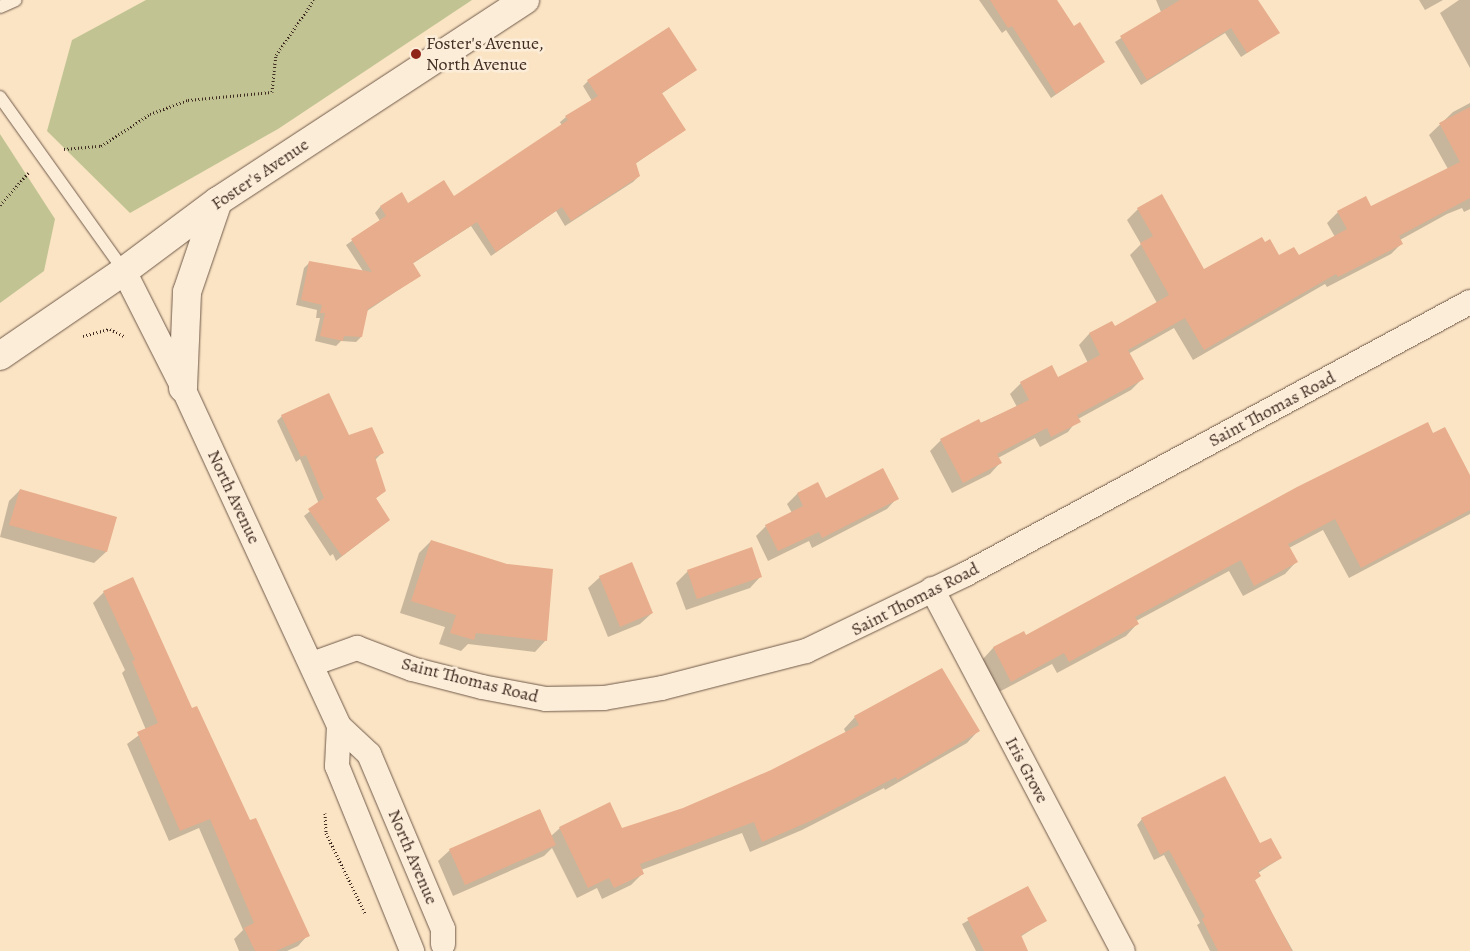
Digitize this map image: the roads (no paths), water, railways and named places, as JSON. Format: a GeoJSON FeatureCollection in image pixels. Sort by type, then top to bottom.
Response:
{"type":"FeatureCollection","features":[{"type":"Feature","properties":{"kind":"main road","name":"Foster's Avenue"},"geometry":{"type":"LineString","coordinates":[[0,356],[124,271],[218,202],[525,0]]}},
{"type":"Feature","properties":{"kind":"main road"},"geometry":{"type":"LineString","coordinates":[[183,388],[188,292],[218,202]]}},
{"type":"Feature","properties":{"kind":"street","name":"North Avenue"},"geometry":{"type":"LineString","coordinates":[[124,271],[183,388],[339,726],[369,754],[443,928],[449,948],[425,947],[420,951]]}},
{"type":"Feature","properties":{"kind":"street","name":"Saint Thomas Road"},"geometry":{"type":"LineString","coordinates":[[312,664],[357,648],[412,669],[482,687],[546,699],[604,698],[662,688],[806,652],[975,569],[1470,302]]}},
{"type":"Feature","properties":{"kind":"street","name":"Iris Grove"},"geometry":{"type":"LineString","coordinates":[[932,589],[1123,951]]}},
{"type":"Feature","properties":{"kind":"street","name":"North Avenue"},"geometry":{"type":"LineString","coordinates":[[339,726],[337,766],[412,951]]}},
{"type":"Feature","properties":{"kind":"lane"},"geometry":{"type":"LineString","coordinates":[[0,7],[16,0]]}},
{"type":"Feature","properties":{"kind":"lane"},"geometry":{"type":"LineString","coordinates":[[0,96],[44,161],[124,271]]}},
{"type":"Feature","properties":{"kind":"place","name":"Foster's Avenue, North Avenue"},"geometry":{"type":"Point","coordinates":[416,54]}}]}
